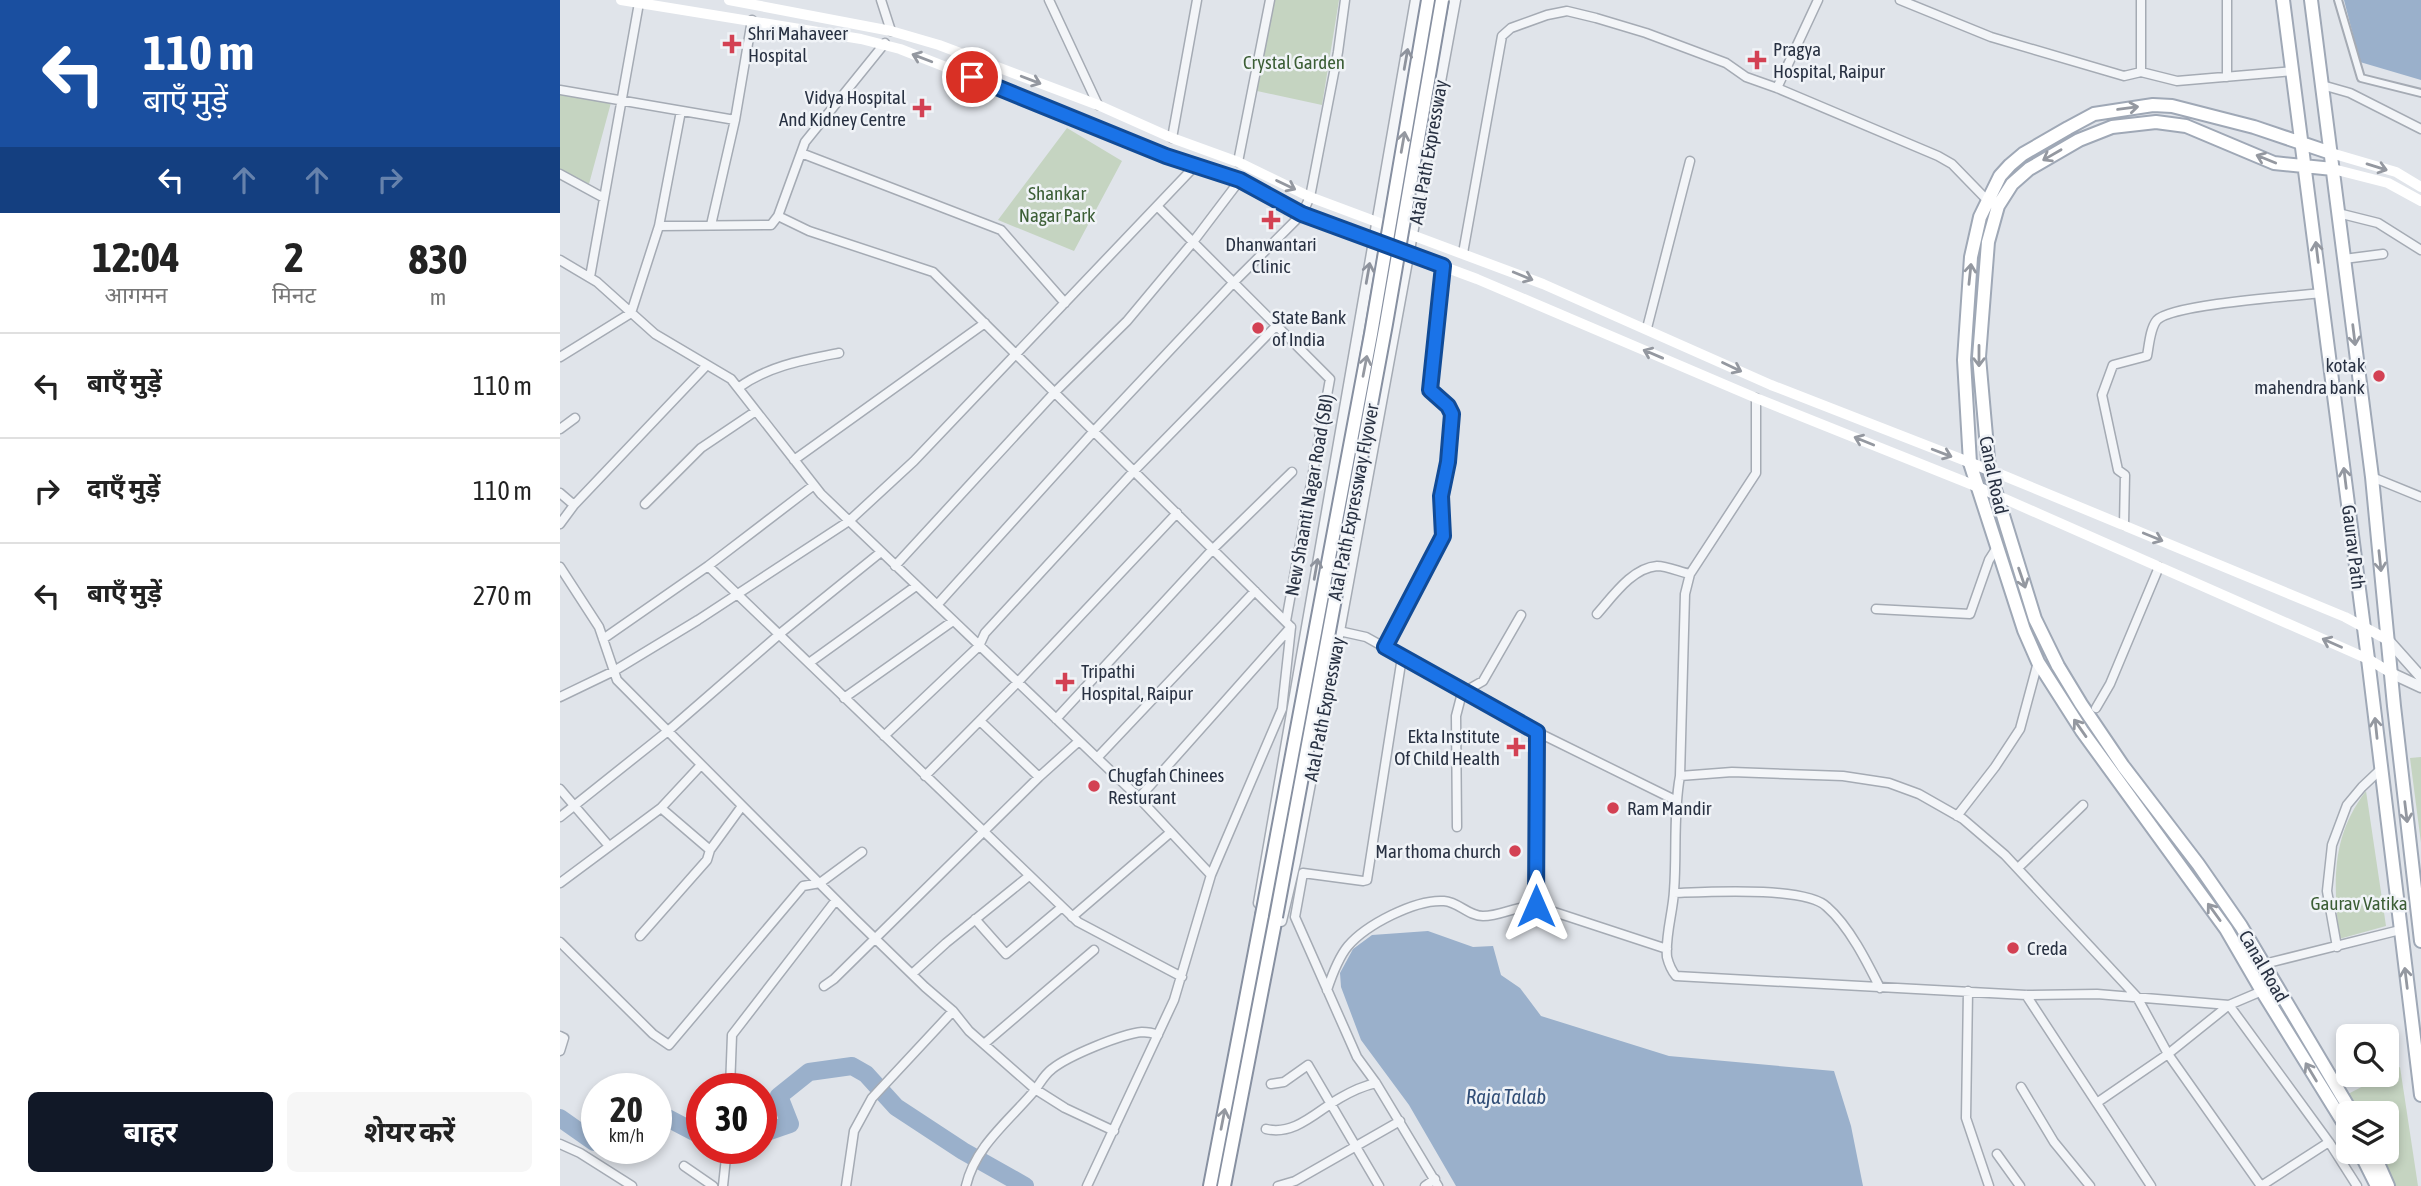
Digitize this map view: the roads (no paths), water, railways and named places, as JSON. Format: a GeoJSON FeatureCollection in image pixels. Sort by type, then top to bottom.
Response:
{"type":"FeatureCollection","features":[{"type":"Feature","properties":{"kind":"main road"},"geometry":{"type":"LineString","coordinates":[[621,0],[885,43],[1195,166],[1240,180],[1302,214],[1477,279],[1756,398],[1978,487],[2368,659],[2393,674]]}},
{"type":"Feature","properties":{"kind":"main road"},"geometry":{"type":"LineString","coordinates":[[729,0],[891,31],[939,45],[1098,105],[1172,138],[1238,162],[1310,197],[1484,261],[1647,328],[1771,384],[2124,525],[2345,617],[2388,640]]}},
{"type":"Feature","properties":{"kind":"main road","name":"Atal Path Expressway Flyover"},"geometry":{"type":"LineString","coordinates":[[1210,1186],[1371,334],[1428,0]]}},
{"type":"Feature","properties":{"kind":"main road","name":"Atal Path Expressway Flyover"},"geometry":{"type":"LineString","coordinates":[[1224,1186],[1386,324],[1442,0]]}},
{"type":"Feature","properties":{"kind":"main road","name":"Gaurav Path"},"geometry":{"type":"LineString","coordinates":[[2283,0],[2421,1095]]}},
{"type":"Feature","properties":{"kind":"main road"},"geometry":{"type":"LineString","coordinates":[[2311,0],[2372,477],[2394,706],[2421,941]]}},
{"type":"Feature","properties":{"kind":"main road"},"geometry":{"type":"LineString","coordinates":[[2336,1111],[2227,929],[2090,742],[2038,662],[2024,631],[1969,463],[1964,360],[1968,297],[1980,217],[1993,203],[2000,176],[2023,154],[2094,114],[2122,108],[2172,106],[2254,127],[2396,172],[2421,187]]}},
{"type":"Feature","properties":{"kind":"main road","name":"Canal Road"},"geometry":{"type":"LineString","coordinates":[[2345,1101],[2264,964],[2198,864],[2123,766],[2058,666],[2035,619],[1989,470],[1979,356],[1988,242],[1993,203],[2029,169],[2079,140],[2112,127],[2128,124],[2156,122],[2186,127],[2274,163],[2333,169],[2388,183],[2421,201]]}},
{"type":"Feature","properties":{"kind":"main road"},"geometry":{"type":"LineString","coordinates":[[1477,279],[1484,261]]}},
{"type":"Feature","properties":{"kind":"main road"},"geometry":{"type":"LineString","coordinates":[[2366,1164],[2377,1186]]}},
{"type":"Feature","properties":{"kind":"main road"},"geometry":{"type":"LineString","coordinates":[[2379,1164],[2388,1186]]}},
{"type":"Feature","properties":{"kind":"street"},"geometry":{"type":"LineString","coordinates":[[881,0],[891,31]]}},
{"type":"Feature","properties":{"kind":"street"},"geometry":{"type":"LineString","coordinates":[[1049,0],[1098,105]]}},
{"type":"Feature","properties":{"kind":"street"},"geometry":{"type":"LineString","coordinates":[[1172,138],[1197,0]]}},
{"type":"Feature","properties":{"kind":"street"},"geometry":{"type":"LineString","coordinates":[[1238,162],[1270,0]]}},
{"type":"Feature","properties":{"kind":"street"},"geometry":{"type":"LineString","coordinates":[[937,605],[1094,431],[1302,214],[1310,197],[1338,52],[1345,0]]}},
{"type":"Feature","properties":{"kind":"street","name":"Atal Path Expressway"},"geometry":{"type":"LineString","coordinates":[[1247,999],[1261,888],[1416,0]]}},
{"type":"Feature","properties":{"kind":"street","name":"Atal Path Expressway"},"geometry":{"type":"LineString","coordinates":[[1260,1003],[1295,862],[1410,254],[1455,0]]}},
{"type":"Feature","properties":{"kind":"street"},"geometry":{"type":"LineString","coordinates":[[1777,88],[1818,0]]}},
{"type":"Feature","properties":{"kind":"street"},"geometry":{"type":"LineString","coordinates":[[1900,0],[1990,37],[2124,76],[2141,72],[2177,80],[2293,71]]}},
{"type":"Feature","properties":{"kind":"street"},"geometry":{"type":"LineString","coordinates":[[2141,0],[2141,72]]}},
{"type":"Feature","properties":{"kind":"street"},"geometry":{"type":"LineString","coordinates":[[2227,0],[2227,76]]}},
{"type":"Feature","properties":{"kind":"street"},"geometry":{"type":"LineString","coordinates":[[2338,0],[2361,78],[2421,93]]}},
{"type":"Feature","properties":{"kind":"street"},"geometry":{"type":"LineString","coordinates":[[590,278],[639,3]]}},
{"type":"Feature","properties":{"kind":"street"},"geometry":{"type":"LineString","coordinates":[[1463,253],[1502,36],[1511,28],[1567,11],[1646,33],[1726,63],[1746,78],[1777,88],[1938,156],[1952,164],[1993,203]]}},
{"type":"Feature","properties":{"kind":"street"},"geometry":{"type":"LineString","coordinates":[[711,225],[735,120],[752,20]]}},
{"type":"Feature","properties":{"kind":"street"},"geometry":{"type":"LineString","coordinates":[[659,226],[771,225],[778,216],[805,142],[885,43]]}},
{"type":"Feature","properties":{"kind":"street"},"geometry":{"type":"LineString","coordinates":[[2322,85],[2350,93],[2421,129]]}},
{"type":"Feature","properties":{"kind":"street"},"geometry":{"type":"LineString","coordinates":[[560,90],[735,120]]}},
{"type":"Feature","properties":{"kind":"street"},"geometry":{"type":"LineString","coordinates":[[560,357],[631,313],[659,226],[681,111]]}},
{"type":"Feature","properties":{"kind":"street"},"geometry":{"type":"LineString","coordinates":[[801,153],[1001,230],[1065,303]]}},
{"type":"Feature","properties":{"kind":"street"},"geometry":{"type":"LineString","coordinates":[[1647,328],[1690,161]]}},
{"type":"Feature","properties":{"kind":"street"},"geometry":{"type":"LineString","coordinates":[[560,697],[614,671],[738,595],[849,521],[914,461],[1195,166]]}},
{"type":"Feature","properties":{"kind":"street"},"geometry":{"type":"LineString","coordinates":[[560,174],[604,198]]}},
{"type":"Feature","properties":{"kind":"street"},"geometry":{"type":"LineString","coordinates":[[895,566],[1055,392],[1127,321],[1240,180]]}},
{"type":"Feature","properties":{"kind":"street","name":"New Shaanti Nagar Road (SBI)"},"geometry":{"type":"LineString","coordinates":[[1158,207],[1330,379],[1289,624]]}},
{"type":"Feature","properties":{"kind":"street"},"geometry":{"type":"LineString","coordinates":[[2339,213],[2378,223],[2421,250]]}},
{"type":"Feature","properties":{"kind":"street"},"geometry":{"type":"LineString","coordinates":[[778,216],[809,231],[933,272],[1289,624]]}},
{"type":"Feature","properties":{"kind":"street"},"geometry":{"type":"LineString","coordinates":[[2344,259],[2383,254]]}},
{"type":"Feature","properties":{"kind":"street"},"geometry":{"type":"LineString","coordinates":[[560,260],[590,278],[655,334],[731,379],[814,485],[895,566],[1139,798],[1211,875]]}},
{"type":"Feature","properties":{"kind":"street"},"geometry":{"type":"LineString","coordinates":[[1385,647],[1443,536],[1441,496],[1448,462],[1452,414],[1448,406],[1430,390],[1443,266]]}},
{"type":"Feature","properties":{"kind":"street"},"geometry":{"type":"LineString","coordinates":[[2124,525],[2124,475],[2118,470],[2102,395],[2113,365],[2147,356],[2155,324],[2160,317],[2209,305],[2322,293]]}},
{"type":"Feature","properties":{"kind":"street"},"geometry":{"type":"LineString","coordinates":[[794,460],[985,323]]}},
{"type":"Feature","properties":{"kind":"street"},"geometry":{"type":"LineString","coordinates":[[884,736],[979,646],[985,633],[1134,471],[1277,325]]}},
{"type":"Feature","properties":{"kind":"street"},"geometry":{"type":"LineString","coordinates":[[738,388],[755,375],[787,363],[839,353]]}},
{"type":"Feature","properties":{"kind":"street"},"geometry":{"type":"LineString","coordinates":[[560,524],[574,505],[707,365]]}},
{"type":"Feature","properties":{"kind":"street"},"geometry":{"type":"LineString","coordinates":[[1756,398],[1756,473],[1690,574],[1685,594],[1680,776],[1675,800],[1677,832],[1674,893],[1667,949],[1670,968],[1676,976],[2026,995],[2097,994],[2229,1005],[2329,1142],[2357,1186]]}},
{"type":"Feature","properties":{"kind":"street"},"geometry":{"type":"LineString","coordinates":[[645,505],[701,448],[756,411]]}},
{"type":"Feature","properties":{"kind":"street"},"geometry":{"type":"LineString","coordinates":[[560,429],[575,418]]}},
{"type":"Feature","properties":{"kind":"street"},"geometry":{"type":"LineString","coordinates":[[1056,719],[1213,549],[1292,472]]}},
{"type":"Feature","properties":{"kind":"street"},"geometry":{"type":"LineString","coordinates":[[2372,477],[2421,497]]}},
{"type":"Feature","properties":{"kind":"street"},"geometry":{"type":"LineString","coordinates":[[603,639],[708,566],[814,485]]}},
{"type":"Feature","properties":{"kind":"street"},"geometry":{"type":"LineString","coordinates":[[560,493],[574,505]]}},
{"type":"Feature","properties":{"kind":"street"},"geometry":{"type":"LineString","coordinates":[[925,776],[1177,513]]}},
{"type":"Feature","properties":{"kind":"street"},"geometry":{"type":"LineString","coordinates":[[1876,609],[1970,614],[1989,560],[1996,549]]}},
{"type":"Feature","properties":{"kind":"street"},"geometry":{"type":"LineString","coordinates":[[560,817],[668,731],[881,552]]}},
{"type":"Feature","properties":{"kind":"street"},"geometry":{"type":"LineString","coordinates":[[708,566],[1072,917],[1182,977]]}},
{"type":"Feature","properties":{"kind":"street"},"geometry":{"type":"LineString","coordinates":[[1597,614],[1624,584],[1636,575],[1657,566],[1690,574]]}},
{"type":"Feature","properties":{"kind":"street"},"geometry":{"type":"LineString","coordinates":[[560,567],[599,626],[617,680],[836,900],[953,1011],[969,1031],[1035,1089],[1065,1108],[1114,1131]]}},
{"type":"Feature","properties":{"kind":"street"},"geometry":{"type":"LineString","coordinates":[[2096,708],[2110,684],[2159,567]]}},
{"type":"Feature","properties":{"kind":"street"},"geometry":{"type":"LineString","coordinates":[[809,663],[916,586]]}},
{"type":"Feature","properties":{"kind":"street"},"geometry":{"type":"LineString","coordinates":[[1097,758],[1255,591]]}},
{"type":"Feature","properties":{"kind":"street"},"geometry":{"type":"LineString","coordinates":[[1457,827],[1457,716],[1464,691],[1483,681],[1521,615]]}},
{"type":"Feature","properties":{"kind":"street"},"geometry":{"type":"LineString","coordinates":[[844,698],[953,621]]}},
{"type":"Feature","properties":{"kind":"street"},"geometry":{"type":"LineString","coordinates":[[1139,798],[1289,624]]}},
{"type":"Feature","properties":{"kind":"street"},"geometry":{"type":"LineString","coordinates":[[1087,1186],[1174,1000],[1211,875],[1282,709],[1289,624]]}},
{"type":"Feature","properties":{"kind":"street"},"geometry":{"type":"LineString","coordinates":[[1339,631],[1366,637],[1537,732],[1675,800]]}},
{"type":"Feature","properties":{"kind":"street"},"geometry":{"type":"LineString","coordinates":[[2388,640],[2421,677]]}},
{"type":"Feature","properties":{"kind":"street"},"geometry":{"type":"LineString","coordinates":[[1402,657],[1367,880],[1303,873],[1295,917],[1357,1057],[1376,1083],[1436,1183],[1425,1186]]}},
{"type":"Feature","properties":{"kind":"street"},"geometry":{"type":"LineString","coordinates":[[1957,816],[2020,729],[2038,662]]}},
{"type":"Feature","properties":{"kind":"street"},"geometry":{"type":"LineString","coordinates":[[2393,674],[2421,687]]}},
{"type":"Feature","properties":{"kind":"street"},"geometry":{"type":"LineString","coordinates":[[980,721],[1039,777]]}},
{"type":"Feature","properties":{"kind":"street"},"geometry":{"type":"LineString","coordinates":[[1536,906],[1537,732]]}},
{"type":"Feature","properties":{"kind":"street"},"geometry":{"type":"LineString","coordinates":[[824,986],[1079,741]]}},
{"type":"Feature","properties":{"kind":"street"},"geometry":{"type":"LineString","coordinates":[[560,883],[661,808],[701,765]]}},
{"type":"Feature","properties":{"kind":"street"},"geometry":{"type":"LineString","coordinates":[[2337,947],[2327,891],[2332,845],[2347,805],[2380,770]]}},
{"type":"Feature","properties":{"kind":"street"},"geometry":{"type":"LineString","coordinates":[[1680,776],[1732,772],[1843,776],[1889,783],[1919,794],[1957,816],[2006,855],[2137,998],[2168,1054],[2261,1186],[2329,1142]]}},
{"type":"Feature","properties":{"kind":"street"},"geometry":{"type":"LineString","coordinates":[[560,789],[609,846]]}},
{"type":"Feature","properties":{"kind":"street"},"geometry":{"type":"LineString","coordinates":[[2018,868],[2083,804]]}},
{"type":"Feature","properties":{"kind":"street"},"geometry":{"type":"LineString","coordinates":[[640,936],[707,860],[710,850],[742,806]]}},
{"type":"Feature","properties":{"kind":"street"},"geometry":{"type":"LineString","coordinates":[[661,808],[710,850]]}},
{"type":"Feature","properties":{"kind":"street"},"geometry":{"type":"LineString","coordinates":[[1072,917],[1171,832]]}},
{"type":"Feature","properties":{"kind":"street"},"geometry":{"type":"LineString","coordinates":[[560,942],[653,1034],[669,1045],[803,886],[820,883],[862,852]]}},
{"type":"Feature","properties":{"kind":"street"},"geometry":{"type":"LineString","coordinates":[[560,867],[568,876]]}},
{"type":"Feature","properties":{"kind":"street"},"geometry":{"type":"LineString","coordinates":[[912,974],[1029,876]]}},
{"type":"Feature","properties":{"kind":"street"},"geometry":{"type":"LineString","coordinates":[[1674,893],[1756,893],[1800,895],[1815,899],[1826,905],[1837,917],[1880,988]]}},
{"type":"Feature","properties":{"kind":"street"},"geometry":{"type":"LineString","coordinates":[[731,1073],[732,1035],[836,900]]}},
{"type":"Feature","properties":{"kind":"street"},"geometry":{"type":"LineString","coordinates":[[1327,990],[1347,948],[1364,931],[1409,908],[1440,900],[1453,902],[1471,914],[1484,916],[1521,906],[1536,906],[1667,949]]}},
{"type":"Feature","properties":{"kind":"street"},"geometry":{"type":"LineString","coordinates":[[975,919],[1006,954],[1062,907]]}},
{"type":"Feature","properties":{"kind":"street"},"geometry":{"type":"LineString","coordinates":[[2098,1102],[2168,1054],[2229,1005],[2262,991],[2264,964],[2400,930]]}},
{"type":"Feature","properties":{"kind":"street"},"geometry":{"type":"LineString","coordinates":[[984,1044],[1094,950]]}},
{"type":"Feature","properties":{"kind":"street"},"geometry":{"type":"LineString","coordinates":[[1968,991],[1966,1118],[1989,1186]]}},
{"type":"Feature","properties":{"kind":"street"},"geometry":{"type":"LineString","coordinates":[[2026,995],[2151,1186]]}},
{"type":"Feature","properties":{"kind":"street"},"geometry":{"type":"LineString","coordinates":[[846,1186],[854,1130],[866,1108],[899,1068],[953,1011]]}},
{"type":"Feature","properties":{"kind":"street"},"geometry":{"type":"LineString","coordinates":[[966,1186],[970,1169],[979,1154],[1043,1076],[1070,1057],[1144,1032],[1158,1035]]}},
{"type":"Feature","properties":{"kind":"street"},"geometry":{"type":"LineString","coordinates":[[560,1037],[564,1038],[560,1051]]}},
{"type":"Feature","properties":{"kind":"street"},"geometry":{"type":"LineString","coordinates":[[1271,1084],[1284,1082],[1308,1065],[1380,1186]]}},
{"type":"Feature","properties":{"kind":"street"},"geometry":{"type":"LineString","coordinates":[[1266,1129],[1274,1132],[1288,1129],[1307,1121],[1361,1087],[1376,1083]]}},
{"type":"Feature","properties":{"kind":"street"},"geometry":{"type":"LineString","coordinates":[[2021,1087],[2054,1142],[2090,1186]]}},
{"type":"Feature","properties":{"kind":"street"},"geometry":{"type":"LineString","coordinates":[[1278,1186],[1295,1181],[1399,1121]]}},
{"type":"Feature","properties":{"kind":"street"},"geometry":{"type":"LineString","coordinates":[[560,1144],[580,1153],[620,1183],[632,1186]]}},
{"type":"Feature","properties":{"kind":"street"},"geometry":{"type":"LineString","coordinates":[[1997,1154],[2020,1186]]}},
{"type":"Feature","properties":{"kind":"street"},"geometry":{"type":"LineString","coordinates":[[723,1186],[725,1164]]}},
{"type":"Feature","properties":{"kind":"street"},"geometry":{"type":"LineString","coordinates":[[684,1166],[713,1186]]}},
{"type":"Feature","properties":{"kind":"water"},"geometry":{"type":"Polygon","coordinates":[[[2344,0],[2421,0],[2421,80],[2360,62],[2344,0]]]}},
{"type":"Feature","properties":{"kind":"water","name":"Raja Talab"},"geometry":{"type":"Polygon","coordinates":[[[1428,931],[1473,947],[1493,946],[1501,975],[1520,988],[1541,1016],[1669,1056],[1834,1071],[1851,1126],[1863,1186],[1456,1186],[1409,1105],[1361,1040],[1341,987],[1340,973],[1353,949],[1372,935],[1428,931]]]}},
{"type":"Feature","properties":{"kind":"waterway"},"geometry":{"type":"LineString","coordinates":[[777,1128],[790,1124],[779,1096],[809,1072],[852,1066],[866,1074],[896,1107],[963,1151],[1025,1186]]}},
{"type":"Feature","properties":{"kind":"waterway"},"geometry":{"type":"LineString","coordinates":[[560,1118],[581,1133]]}},
{"type":"Feature","properties":{"kind":"waterway"},"geometry":{"type":"LineString","coordinates":[[672,1120],[686,1128]]}},
{"type":"Feature","properties":{"kind":"place","name":"Shri Mahaveer Hospital"},"geometry":{"type":"Point","coordinates":[732,44]}},
{"type":"Feature","properties":{"kind":"place","name":"Pragya Hospital, Raipur"},"geometry":{"type":"Point","coordinates":[1757,60]}},
{"type":"Feature","properties":{"kind":"place","name":"Vidya Hospital And Kidney Centre"},"geometry":{"type":"Point","coordinates":[922,108]}},
{"type":"Feature","properties":{"kind":"place","name":"Dhanwantari Clinic"},"geometry":{"type":"Point","coordinates":[1271,220]}},
{"type":"Feature","properties":{"kind":"place","name":"State Bank of India"},"geometry":{"type":"Point","coordinates":[1258,328]}},
{"type":"Feature","properties":{"kind":"place","name":"kotak mahendra bank"},"geometry":{"type":"Point","coordinates":[2379,376]}},
{"type":"Feature","properties":{"kind":"place","name":"Tripathi Hospital, Raipur"},"geometry":{"type":"Point","coordinates":[1065,682]}},
{"type":"Feature","properties":{"kind":"place","name":"Ekta Institute Of Child Health"},"geometry":{"type":"Point","coordinates":[1516,747]}},
{"type":"Feature","properties":{"kind":"place","name":"Chugfah Chinees Resturant"},"geometry":{"type":"Point","coordinates":[1094,786]}},
{"type":"Feature","properties":{"kind":"place","name":"Ram Mandir"},"geometry":{"type":"Point","coordinates":[1613,808]}},
{"type":"Feature","properties":{"kind":"place","name":"Mar thoma church"},"geometry":{"type":"Point","coordinates":[1515,851]}},
{"type":"Feature","properties":{"kind":"place","name":"Creda"},"geometry":{"type":"Point","coordinates":[2013,948]}},
{"type":"Feature","properties":{"kind":"park label","name":"Crystal Garden"},"geometry":{"type":"Point","coordinates":[1294,62]}},
{"type":"Feature","properties":{"kind":"park label","name":"Shankar Nagar Park"},"geometry":{"type":"Point","coordinates":[1057,204]}},
{"type":"Feature","properties":{"kind":"park label","name":"Gaurav Vatika"},"geometry":{"type":"Point","coordinates":[2359,903]}}]}
